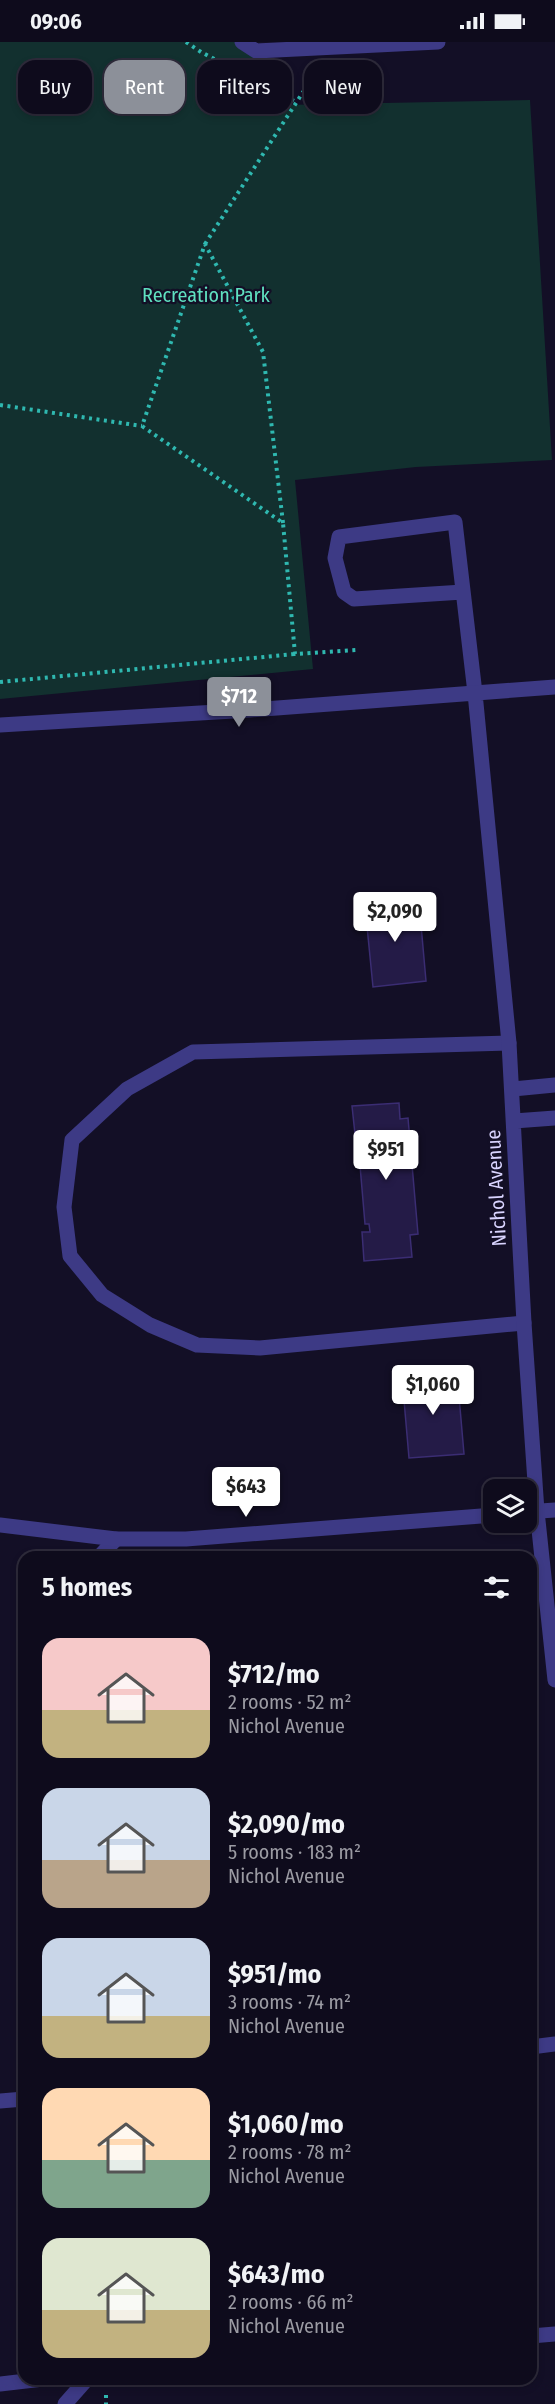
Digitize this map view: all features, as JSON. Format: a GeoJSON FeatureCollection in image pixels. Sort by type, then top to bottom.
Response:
{"type":"FeatureCollection","features":[{"type":"Feature","properties":{"kind":"street"},"geometry":{"type":"LineString","coordinates":[[242,42],[256,51],[438,42]]}},
{"type":"Feature","properties":{"kind":"street","name":"Nichol Avenue"},"geometry":{"type":"LineString","coordinates":[[463,592],[354,599],[344,592],[335,558],[339,537],[455,522],[475,693],[513,1089],[531,1479]]}},
{"type":"Feature","properties":{"kind":"street"},"geometry":{"type":"LineString","coordinates":[[0,725],[261,710],[555,687]]}},
{"type":"Feature","properties":{"kind":"street"},"geometry":{"type":"LineString","coordinates":[[509,1043],[193,1052],[127,1089],[72,1140],[64,1207],[70,1256],[102,1296],[150,1325],[197,1345],[260,1348],[524,1323]]}},
{"type":"Feature","properties":{"kind":"street"},"geometry":{"type":"LineString","coordinates":[[513,1089],[555,1085]]}},
{"type":"Feature","properties":{"kind":"street"},"geometry":{"type":"LineString","coordinates":[[514,1121],[555,1118]]}},
{"type":"Feature","properties":{"kind":"street"},"geometry":{"type":"LineString","coordinates":[[537,1512],[555,1510]]}},
{"type":"Feature","properties":{"kind":"street"},"geometry":{"type":"LineString","coordinates":[[0,1525],[116,1539],[186,1539],[483,1516]]}},
{"type":"Feature","properties":{"kind":"street","name":"Nichol Avenue"},"geometry":{"type":"LineString","coordinates":[[535,1533],[555,1680]]}},
{"type":"Feature","properties":{"kind":"street"},"geometry":{"type":"LineString","coordinates":[[105,1551],[116,1539]]}},
{"type":"Feature","properties":{"kind":"street"},"geometry":{"type":"LineString","coordinates":[[537,2046],[555,2044]]}},
{"type":"Feature","properties":{"kind":"street"},"geometry":{"type":"LineString","coordinates":[[0,2102],[18,2100]]}},
{"type":"Feature","properties":{"kind":"street"},"geometry":{"type":"LineString","coordinates":[[537,2336],[555,2334]]}},
{"type":"Feature","properties":{"kind":"street"},"geometry":{"type":"LineString","coordinates":[[0,2384],[18,2382]]}},
{"type":"Feature","properties":{"kind":"street"},"geometry":{"type":"LineString","coordinates":[[65,2404],[82,2385]]}},
{"type":"Feature","properties":{"kind":"path"},"geometry":{"type":"LineString","coordinates":[[142,426],[205,244],[304,91]]}},
{"type":"Feature","properties":{"kind":"path"},"geometry":{"type":"LineString","coordinates":[[205,244],[263,352],[283,523],[295,654]]}},
{"type":"Feature","properties":{"kind":"path"},"geometry":{"type":"LineString","coordinates":[[0,405],[142,426],[283,523]]}},
{"type":"Feature","properties":{"kind":"path"},"geometry":{"type":"LineString","coordinates":[[0,682],[357,650]]}},
{"type":"Feature","properties":{"kind":"green space","name":"Recreation Park"},"geometry":{"type":"Polygon","coordinates":[[[0,42],[234,42],[258,60],[197,60],[197,114],[292,114],[292,105],[304,105],[304,114],[382,114],[382,103],[530,100],[552,460],[416,467],[295,480],[313,669],[0,699],[0,42]]]}},
{"type":"Feature","properties":{"kind":"building"},"geometry":{"type":"Polygon","coordinates":[[[395,896],[395,905],[419,902],[426,981],[373,987],[365,906],[379,905],[379,897],[395,896]]]}},
{"type":"Feature","properties":{"kind":"building"},"geometry":{"type":"Polygon","coordinates":[[[399,1103],[400,1119],[408,1118],[418,1234],[410,1235],[412,1257],[364,1261],[362,1232],[370,1232],[369,1224],[365,1224],[358,1142],[363,1142],[362,1133],[355,1134],[352,1106],[399,1103]]]}},
{"type":"Feature","properties":{"kind":"building"},"geometry":{"type":"Polygon","coordinates":[[[457,1373],[464,1454],[409,1458],[402,1377],[457,1373]]]}}]}
